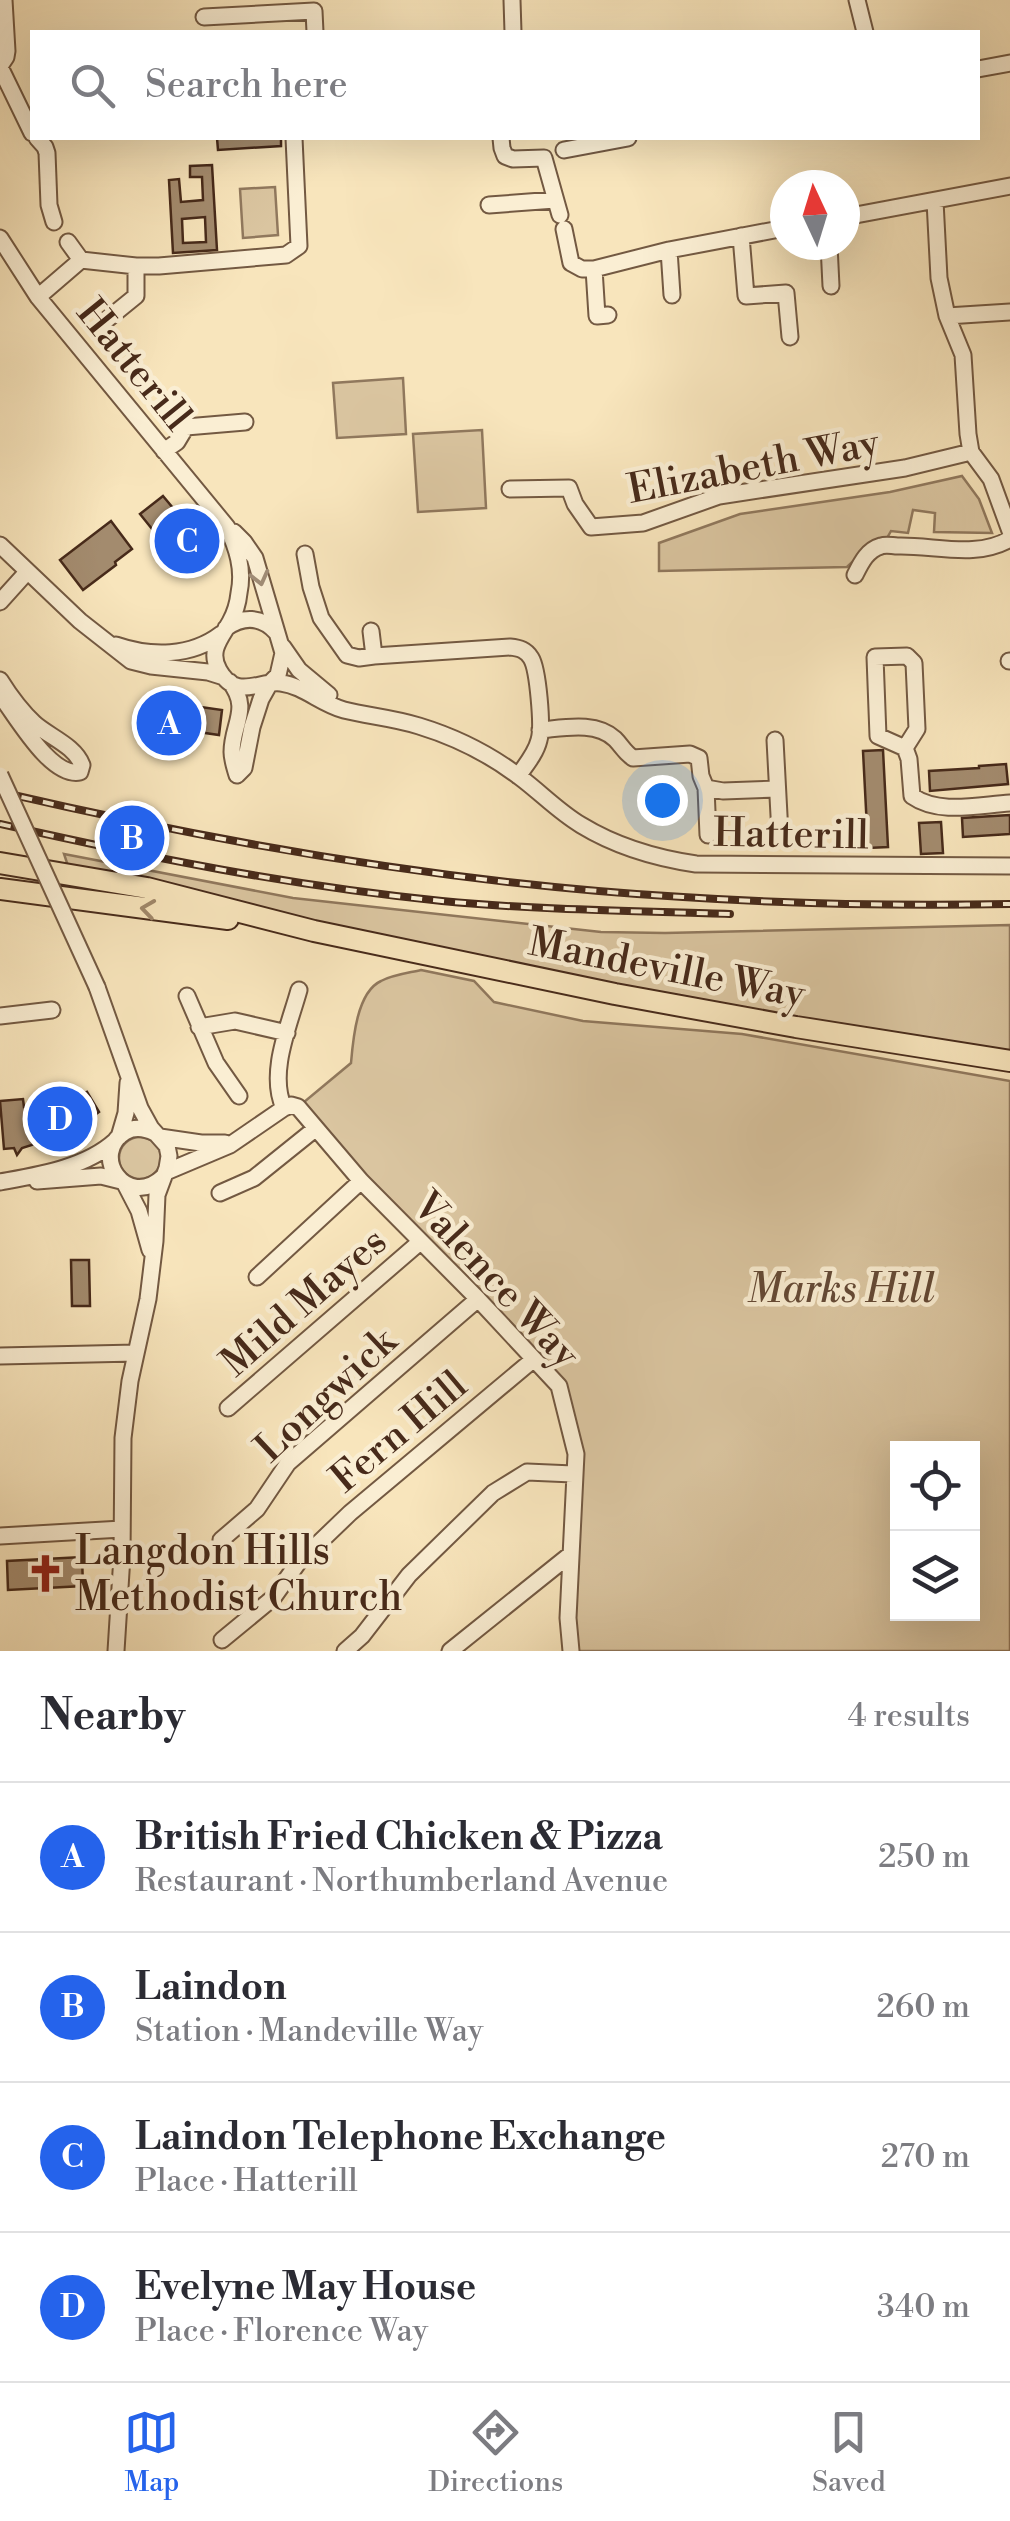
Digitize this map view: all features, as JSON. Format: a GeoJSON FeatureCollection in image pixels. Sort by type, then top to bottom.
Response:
{"type":"FeatureCollection","features":[{"type":"Feature","properties":{"kind":"main road","name":"Mandeville Way"},"geometry":{"type":"LineString","coordinates":[[0,863],[147,888],[314,931],[687,1008],[1010,1061]]}},
{"type":"Feature","properties":{"kind":"main road","name":"Mandeville Way"},"geometry":{"type":"LineString","coordinates":[[0,890],[314,931]]}},
{"type":"Feature","properties":{"kind":"street"},"geometry":{"type":"LineString","coordinates":[[4,0],[8,50],[0,66],[30,125]]}},
{"type":"Feature","properties":{"kind":"street"},"geometry":{"type":"LineString","coordinates":[[512,0],[513,30]]}},
{"type":"Feature","properties":{"kind":"street"},"geometry":{"type":"LineString","coordinates":[[858,0],[866,30]]}},
{"type":"Feature","properties":{"kind":"street"},"geometry":{"type":"LineString","coordinates":[[204,17],[314,11],[315,30]]}},
{"type":"Feature","properties":{"kind":"street"},"geometry":{"type":"LineString","coordinates":[[980,69],[1010,63]]}},
{"type":"Feature","properties":{"kind":"street"},"geometry":{"type":"LineString","coordinates":[[38,140],[47,153],[48,205],[54,222]]}},
{"type":"Feature","properties":{"kind":"street"},"geometry":{"type":"LineString","coordinates":[[38,298],[81,260],[136,266],[254,259],[293,252],[299,246],[294,140]]}},
{"type":"Feature","properties":{"kind":"street"},"geometry":{"type":"LineString","coordinates":[[501,140],[505,156],[544,158],[570,263],[582,269],[770,231]]}},
{"type":"Feature","properties":{"kind":"street"},"geometry":{"type":"LineString","coordinates":[[564,150],[617,140]]}},
{"type":"Feature","properties":{"kind":"street"},"geometry":{"type":"LineString","coordinates":[[860,214],[1010,186]]}},
{"type":"Feature","properties":{"kind":"street"},"geometry":{"type":"LineString","coordinates":[[934,200],[940,278],[946,316],[962,355],[971,452],[991,480],[1010,531]]}},
{"type":"Feature","properties":{"kind":"street"},"geometry":{"type":"LineString","coordinates":[[488,205],[560,215]]}},
{"type":"Feature","properties":{"kind":"street"},"geometry":{"type":"LineString","coordinates":[[741,236],[746,296],[786,293],[790,337]]}},
{"type":"Feature","properties":{"kind":"street","name":"Hatterill"},"geometry":{"type":"LineString","coordinates":[[0,238],[38,298],[226,526],[244,542],[255,558],[281,642]]}},
{"type":"Feature","properties":{"kind":"street"},"geometry":{"type":"LineString","coordinates":[[68,242],[81,260]]}},
{"type":"Feature","properties":{"kind":"street"},"geometry":{"type":"LineString","coordinates":[[669,250],[672,295]]}},
{"type":"Feature","properties":{"kind":"street"},"geometry":{"type":"LineString","coordinates":[[830,260],[831,286]]}},
{"type":"Feature","properties":{"kind":"street"},"geometry":{"type":"LineString","coordinates":[[104,322],[136,296],[136,266]]}},
{"type":"Feature","properties":{"kind":"street"},"geometry":{"type":"LineString","coordinates":[[594,269],[597,316],[608,315]]}},
{"type":"Feature","properties":{"kind":"street"},"geometry":{"type":"LineString","coordinates":[[946,316],[1010,312]]}},
{"type":"Feature","properties":{"kind":"street"},"geometry":{"type":"LineString","coordinates":[[164,451],[186,427],[245,422]]}},
{"type":"Feature","properties":{"kind":"street","name":"Elizabeth Way"},"geometry":{"type":"LineString","coordinates":[[510,490],[569,488],[591,527],[613,526],[643,523],[719,496],[904,468],[971,452]]}},
{"type":"Feature","properties":{"kind":"street","name":"Hatterill"},"geometry":{"type":"LineString","coordinates":[[226,526],[237,550],[241,572],[238,601],[216,646],[215,661],[227,680],[250,688],[270,682],[297,687],[336,707],[418,725],[448,736],[518,776],[582,826],[658,858],[696,864],[1010,866]]}},
{"type":"Feature","properties":{"kind":"street"},"geometry":{"type":"LineString","coordinates":[[855,575],[863,558],[881,546],[973,550],[998,546],[1010,539]]}},
{"type":"Feature","properties":{"kind":"street"},"geometry":{"type":"LineString","coordinates":[[0,545],[80,621],[137,663],[198,670],[227,680],[238,695],[241,714],[232,752],[237,776],[244,768],[261,698],[282,666],[281,642]]}},
{"type":"Feature","properties":{"kind":"street"},"geometry":{"type":"LineString","coordinates":[[305,554],[322,618],[347,655],[359,658],[501,647],[520,648],[528,653],[535,664],[540,740],[518,776]]}},
{"type":"Feature","properties":{"kind":"street"},"geometry":{"type":"LineString","coordinates":[[0,602],[27,572]]}},
{"type":"Feature","properties":{"kind":"street","name":"Hatterill"},"geometry":{"type":"LineString","coordinates":[[223,631],[240,620],[256,620],[270,626],[310,680],[338,700],[368,714]]}},
{"type":"Feature","properties":{"kind":"street"},"geometry":{"type":"LineString","coordinates":[[108,642],[139,651],[169,653],[197,647],[223,631]]}},
{"type":"Feature","properties":{"kind":"street"},"geometry":{"type":"LineString","coordinates":[[371,631],[374,656]]}},
{"type":"Feature","properties":{"kind":"street"},"geometry":{"type":"LineString","coordinates":[[905,748],[917,729],[914,664],[908,656],[875,657],[878,736],[905,748],[912,796],[924,804],[947,808],[1010,803]]}},
{"type":"Feature","properties":{"kind":"street"},"geometry":{"type":"LineString","coordinates":[[0,680],[33,722],[78,755],[80,772],[71,774],[59,769],[0,695]]}},
{"type":"Feature","properties":{"kind":"street"},"geometry":{"type":"LineString","coordinates":[[540,730],[589,727],[617,740],[633,758],[690,754],[699,758],[706,788],[708,836]]}},
{"type":"Feature","properties":{"kind":"street"},"geometry":{"type":"LineString","coordinates":[[775,740],[780,834]]}},
{"type":"Feature","properties":{"kind":"street"},"geometry":{"type":"LineString","coordinates":[[0,775],[72,928],[142,1114],[168,1151],[169,1162],[157,1195],[152,1267],[122,1438],[116,1651]]}},
{"type":"Feature","properties":{"kind":"street"},"geometry":{"type":"LineString","coordinates":[[706,788],[723,792],[777,789]]}},
{"type":"Feature","properties":{"kind":"street"},"geometry":{"type":"LineString","coordinates":[[0,1182],[96,1176],[144,1188],[164,1174],[243,1137],[284,1108],[278,1082],[299,990]]}},
{"type":"Feature","properties":{"kind":"street"},"geometry":{"type":"LineString","coordinates":[[187,996],[216,1064],[239,1096]]}},
{"type":"Feature","properties":{"kind":"street"},"geometry":{"type":"LineString","coordinates":[[0,1016],[52,1010]]}},
{"type":"Feature","properties":{"kind":"street"},"geometry":{"type":"LineString","coordinates":[[198,1027],[235,1021],[287,1033]]}},
{"type":"Feature","properties":{"kind":"street"},"geometry":{"type":"LineString","coordinates":[[126,1070],[127,1106],[110,1158],[114,1173],[123,1182],[144,1224],[152,1267]]}},
{"type":"Feature","properties":{"kind":"street","name":"Valence Way"},"geometry":{"type":"LineString","coordinates":[[284,1108],[298,1107],[361,1181],[559,1386],[576,1454],[568,1618],[571,1651]]}},
{"type":"Feature","properties":{"kind":"street"},"geometry":{"type":"LineString","coordinates":[[0,1182],[98,1154],[136,1129],[201,1144],[243,1137]]}},
{"type":"Feature","properties":{"kind":"street"},"geometry":{"type":"LineString","coordinates":[[220,1193],[254,1178],[315,1129]]}},
{"type":"Feature","properties":{"kind":"street"},"geometry":{"type":"LineString","coordinates":[[257,1277],[361,1181]]}},
{"type":"Feature","properties":{"kind":"street","name":"Mild Mayes"},"geometry":{"type":"LineString","coordinates":[[228,1408],[420,1242]]}},
{"type":"Feature","properties":{"kind":"street","name":"Longwick"},"geometry":{"type":"LineString","coordinates":[[220,1540],[257,1509],[288,1463],[478,1299]]}},
{"type":"Feature","properties":{"kind":"street"},"geometry":{"type":"LineString","coordinates":[[0,1356],[136,1353]]}},
{"type":"Feature","properties":{"kind":"street","name":"Fern Hill"},"geometry":{"type":"LineString","coordinates":[[222,1640],[273,1598],[298,1564],[350,1513],[534,1359]]}},
{"type":"Feature","properties":{"kind":"street"},"geometry":{"type":"LineString","coordinates":[[345,1651],[362,1636],[409,1576],[493,1493],[528,1472],[573,1474]]}},
{"type":"Feature","properties":{"kind":"street"},"geometry":{"type":"LineString","coordinates":[[0,1536],[122,1529]]}},
{"type":"Feature","properties":{"kind":"street"},"geometry":{"type":"LineString","coordinates":[[450,1651],[572,1554]]}},
{"type":"Feature","properties":{"kind":"green space"},"geometry":{"type":"Polygon","coordinates":[[[275,187],[278,235],[243,238],[240,189],[275,187]]]}},
{"type":"Feature","properties":{"kind":"green space"},"geometry":{"type":"Polygon","coordinates":[[[403,378],[406,434],[337,438],[333,383],[403,378]]]}},
{"type":"Feature","properties":{"kind":"green space"},"geometry":{"type":"Polygon","coordinates":[[[482,430],[486,508],[418,512],[413,434],[482,430]]]}},
{"type":"Feature","properties":{"kind":"green space"},"geometry":{"type":"Polygon","coordinates":[[[962,476],[979,499],[992,533],[934,532],[935,513],[913,510],[908,533],[891,531],[847,567],[659,571],[659,543],[740,514],[890,492],[962,476]]]}},
{"type":"Feature","properties":{"kind":"green space"},"geometry":{"type":"Polygon","coordinates":[[[64,854],[293,898],[601,932],[1010,925],[1010,1061],[857,1038],[69,869],[64,854]]]}},
{"type":"Feature","properties":{"kind":"green space","name":"Marks Hill"},"geometry":{"type":"Polygon","coordinates":[[[421,970],[474,981],[494,1002],[583,1021],[742,1034],[1010,1081],[1010,1651],[571,1651],[573,1474],[559,1386],[298,1107],[351,1063],[361,1005],[373,987],[390,977],[421,970]]]}},
{"type":"Feature","properties":{"kind":"green space"},"geometry":{"type":"Polygon","coordinates":[[[140,1137],[155,1143],[161,1158],[155,1173],[140,1179],[125,1173],[119,1158],[125,1143],[140,1137]]]}},
{"type":"Feature","properties":{"kind":"building"},"geometry":{"type":"Polygon","coordinates":[[[217,140],[281,140],[281,146],[218,150],[217,140]]]}},
{"type":"Feature","properties":{"kind":"building"},"geometry":{"type":"Polygon","coordinates":[[[212,165],[217,250],[173,253],[169,180],[179,179],[181,202],[203,200],[202,177],[190,177],[190,166],[212,165]],[[205,217],[182,219],[183,243],[206,242],[205,217]]]}},
{"type":"Feature","properties":{"kind":"building"},"geometry":{"type":"Polygon","coordinates":[[[163,496],[193,532],[200,526],[219,550],[189,575],[140,514],[163,496]]]}},
{"type":"Feature","properties":{"kind":"building"},"geometry":{"type":"Polygon","coordinates":[[[111,521],[132,549],[83,590],[60,560],[111,521]]]}},
{"type":"Feature","properties":{"kind":"building"},"geometry":{"type":"Polygon","coordinates":[[[145,699],[222,710],[219,735],[143,724],[145,699]]]}},
{"type":"Feature","properties":{"kind":"building"},"geometry":{"type":"Polygon","coordinates":[[[883,750],[888,847],[868,848],[863,751],[883,750]]]}},
{"type":"Feature","properties":{"kind":"building"},"geometry":{"type":"Polygon","coordinates":[[[1006,764],[1008,784],[930,791],[929,771],[1006,764]]]}},
{"type":"Feature","properties":{"kind":"building"},"geometry":{"type":"Polygon","coordinates":[[[1010,815],[1010,834],[963,837],[962,818],[1010,815]]]}},
{"type":"Feature","properties":{"kind":"building"},"geometry":{"type":"Polygon","coordinates":[[[941,822],[943,853],[921,854],[919,823],[941,822]]]}},
{"type":"Feature","properties":{"kind":"building"},"geometry":{"type":"Polygon","coordinates":[[[87,1092],[99,1112],[88,1120],[74,1128],[72,1125],[57,1137],[22,1148],[17,1155],[14,1148],[4,1149],[0,1101],[23,1099],[28,1117],[87,1092]]]}},
{"type":"Feature","properties":{"kind":"building"},"geometry":{"type":"Polygon","coordinates":[[[71,1260],[89,1260],[90,1306],[72,1306],[71,1260]]]}},
{"type":"Feature","properties":{"kind":"building","name":"Langdon Hills Methodist Church"},"geometry":{"type":"Polygon","coordinates":[[[82,1557],[83,1586],[8,1590],[7,1561],[82,1557]]]}},
{"type":"Feature","properties":{"kind":"railway"},"geometry":{"type":"LineString","coordinates":[[0,792],[254,845],[511,882],[765,901],[1010,904]]}},
{"type":"Feature","properties":{"kind":"railway"},"geometry":{"type":"LineString","coordinates":[[0,824],[219,869],[386,895],[586,910],[730,914]]}},
{"type":"Feature","properties":{"kind":"place","name":"Laindon Telephone Exchange"},"geometry":{"type":"Point","coordinates":[187,541]}},
{"type":"Feature","properties":{"kind":"place","name":"British Fried Chicken & Pizza"},"geometry":{"type":"Point","coordinates":[169,723]}},
{"type":"Feature","properties":{"kind":"place","name":"Laindon"},"geometry":{"type":"Point","coordinates":[132,838]}},
{"type":"Feature","properties":{"kind":"place","name":"Evelyne May House"},"geometry":{"type":"Point","coordinates":[60,1119]}},
{"type":"Feature","properties":{"kind":"place","name":"Langdon Hills Methodist Church"},"geometry":{"type":"Point","coordinates":[45,1573]}}]}
